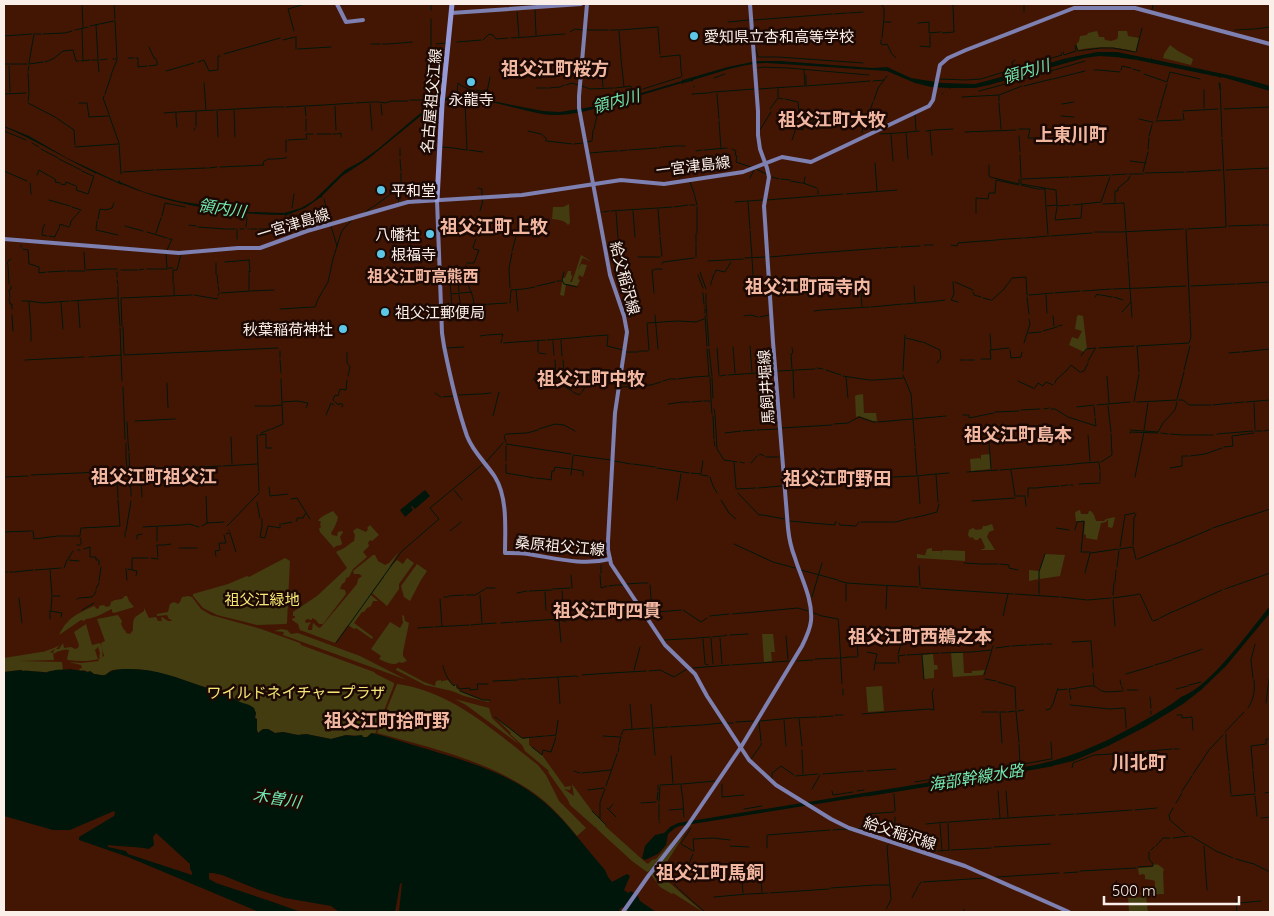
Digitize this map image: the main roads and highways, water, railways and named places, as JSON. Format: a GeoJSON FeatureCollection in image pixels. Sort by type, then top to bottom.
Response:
{"type":"FeatureCollection","features":[{"type":"Feature","properties":{"kind":"main road"},"geometry":{"type":"LineString","coordinates":[[337,4],[346,22],[363,20]]}},
{"type":"Feature","properties":{"kind":"main road","name":"名古屋祖父江線"},"geometry":{"type":"LineString","coordinates":[[437,200],[442,104],[452,4]]}},
{"type":"Feature","properties":{"kind":"main road"},"geometry":{"type":"LineString","coordinates":[[451,13],[585,4]]}},
{"type":"Feature","properties":{"kind":"main road","name":"給父稲沢線"},"geometry":{"type":"LineString","coordinates":[[585,4],[579,108],[610,275],[624,316],[627,332],[615,414],[608,541],[610,559]]}},
{"type":"Feature","properties":{"kind":"main road","name":"馬飼井堀線"},"geometry":{"type":"LineString","coordinates":[[740,747],[807,637],[811,615],[809,599],[792,549],[788,528],[764,206],[769,179],[766,163],[758,142],[758,110],[750,4]]}},
{"type":"Feature","properties":{"kind":"main road","name":"一宮津島線"},"geometry":{"type":"LineString","coordinates":[[4,238],[178,253],[260,248],[296,234],[405,203],[522,195],[624,180],[664,184],[743,172],[782,157],[813,161],[929,106],[933,100],[942,63],[956,54],[1074,8],[1134,7],[1270,44]]}},
{"type":"Feature","properties":{"kind":"main road","name":"桑原祖父江線"},"geometry":{"type":"LineString","coordinates":[[437,200],[444,346],[467,436],[474,450],[496,478],[502,493],[504,503],[504,553],[527,554],[589,563],[610,559],[611,564],[664,644],[695,674],[740,747]]}},
{"type":"Feature","properties":{"kind":"main road"},"geometry":{"type":"LineString","coordinates":[[623,912],[692,820],[740,747]]}},
{"type":"Feature","properties":{"kind":"main road","name":"給父稲沢線"},"geometry":{"type":"LineString","coordinates":[[740,747],[749,760],[770,780],[830,819],[850,828],[965,866],[1069,912]]}},
{"type":"Feature","properties":{"kind":"water"},"geometry":{"type":"Polygon","coordinates":[[[1097,52],[1117,52],[1151,59],[1152,57],[1152,59],[1270,86],[1270,91],[1222,77],[1137,60],[1099,56],[1084,58],[975,88],[950,89],[931,87],[915,83],[887,71],[758,63],[738,67],[693,80],[693,82],[683,83],[683,85],[682,83],[599,108],[567,114],[551,115],[537,113],[475,99],[446,100],[434,105],[368,159],[342,176],[322,198],[305,208],[285,216],[222,211],[161,198],[120,185],[95,174],[4,127],[29,136],[67,158],[144,192],[178,201],[250,212],[284,213],[301,208],[313,201],[345,170],[378,149],[429,106],[440,100],[455,96],[466,96],[543,111],[560,112],[597,106],[682,81],[682,79],[757,61],[872,68],[887,67],[911,78],[942,83],[975,84],[1063,59],[1097,52]]]}},
{"type":"Feature","properties":{"kind":"water"},"geometry":{"type":"Polygon","coordinates":[[[425,490],[430,496],[415,509],[412,506],[413,510],[405,517],[400,510],[425,490]]]}},
{"type":"Feature","properties":{"kind":"water"},"geometry":{"type":"Polygon","coordinates":[[[1270,606],[1270,613],[1226,666],[1201,690],[1183,704],[1145,727],[1073,761],[1029,770],[680,826],[668,834],[666,845],[658,854],[645,860],[642,858],[645,846],[655,835],[664,833],[678,823],[1030,766],[1046,763],[1090,748],[1145,720],[1204,682],[1229,657],[1270,606]]]}},
{"type":"Feature","properties":{"kind":"water","name":"木曽川"},"geometry":{"type":"Polygon","coordinates":[[[71,669],[90,671],[94,674],[102,675],[118,669],[167,674],[227,694],[254,708],[258,733],[263,729],[268,729],[275,733],[306,734],[331,739],[346,735],[362,735],[367,737],[372,733],[473,764],[503,776],[517,783],[544,802],[576,835],[605,870],[612,882],[627,874],[630,876],[624,890],[628,893],[631,891],[638,896],[640,901],[656,912],[627,912],[622,907],[619,910],[622,912],[399,912],[402,883],[400,884],[395,912],[339,912],[331,906],[285,898],[222,875],[209,873],[209,879],[216,883],[301,912],[259,912],[128,857],[79,840],[79,837],[114,816],[114,811],[70,830],[53,830],[4,816],[4,672],[21,670],[47,672],[71,669]],[[156,833],[153,837],[154,845],[149,849],[108,845],[108,847],[126,851],[128,854],[192,875],[190,864],[156,833]]]}},
{"type":"Feature","properties":{"kind":"waterway"},"geometry":{"type":"LineString","coordinates":[[4,5],[14,4]]}},
{"type":"Feature","properties":{"kind":"waterway"},"geometry":{"type":"LineString","coordinates":[[15,4],[23,4]]}},
{"type":"Feature","properties":{"kind":"waterway"},"geometry":{"type":"LineString","coordinates":[[82,4],[83,27]]}},
{"type":"Feature","properties":{"kind":"waterway"},"geometry":{"type":"LineString","coordinates":[[114,4],[115,19]]}},
{"type":"Feature","properties":{"kind":"waterway"},"geometry":{"type":"LineString","coordinates":[[294,31],[288,9],[305,4]]}},
{"type":"Feature","properties":{"kind":"waterway"},"geometry":{"type":"LineString","coordinates":[[431,4],[431,10]]}},
{"type":"Feature","properties":{"kind":"waterway"},"geometry":{"type":"LineString","coordinates":[[952,5],[960,4]]}},
{"type":"Feature","properties":{"kind":"waterway"},"geometry":{"type":"LineString","coordinates":[[961,4],[966,4]]}},
{"type":"Feature","properties":{"kind":"waterway"},"geometry":{"type":"LineString","coordinates":[[1024,4],[1024,12]]}},
{"type":"Feature","properties":{"kind":"waterway"},"geometry":{"type":"LineString","coordinates":[[1152,10],[1153,5]]}},
{"type":"Feature","properties":{"kind":"waterway"},"geometry":{"type":"LineString","coordinates":[[942,32],[954,32],[953,6]]}},
{"type":"Feature","properties":{"kind":"waterway"},"geometry":{"type":"LineString","coordinates":[[884,8],[884,17]]}},
{"type":"Feature","properties":{"kind":"waterway"},"geometry":{"type":"LineString","coordinates":[[535,10],[536,35]]}},
{"type":"Feature","properties":{"kind":"waterway"},"geometry":{"type":"LineString","coordinates":[[517,12],[519,36]]}},
{"type":"Feature","properties":{"kind":"waterway"},"geometry":{"type":"LineString","coordinates":[[849,13],[863,12]]}},
{"type":"Feature","properties":{"kind":"waterway"},"geometry":{"type":"LineString","coordinates":[[834,14],[847,13]]}},
{"type":"Feature","properties":{"kind":"waterway"},"geometry":{"type":"LineString","coordinates":[[754,20],[832,14]]}},
{"type":"Feature","properties":{"kind":"waterway"},"geometry":{"type":"LineString","coordinates":[[882,38],[884,18]]}},
{"type":"Feature","properties":{"kind":"waterway"},"geometry":{"type":"LineString","coordinates":[[430,70],[431,19]]}},
{"type":"Feature","properties":{"kind":"waterway"},"geometry":{"type":"LineString","coordinates":[[728,22],[749,20]]}},
{"type":"Feature","properties":{"kind":"waterway"},"geometry":{"type":"LineString","coordinates":[[90,26],[114,21]]}},
{"type":"Feature","properties":{"kind":"waterway"},"geometry":{"type":"LineString","coordinates":[[115,21],[117,59]]}},
{"type":"Feature","properties":{"kind":"waterway"},"geometry":{"type":"LineString","coordinates":[[884,22],[891,22]]}},
{"type":"Feature","properties":{"kind":"waterway"},"geometry":{"type":"LineString","coordinates":[[918,23],[929,22],[929,33],[940,32]]}},
{"type":"Feature","properties":{"kind":"waterway"},"geometry":{"type":"LineString","coordinates":[[96,25],[98,59]]}},
{"type":"Feature","properties":{"kind":"waterway"},"geometry":{"type":"LineString","coordinates":[[75,30],[88,27]]}},
{"type":"Feature","properties":{"kind":"waterway"},"geometry":{"type":"LineString","coordinates":[[619,30],[658,27]]}},
{"type":"Feature","properties":{"kind":"waterway"},"geometry":{"type":"LineString","coordinates":[[1255,29],[1270,27]]}},
{"type":"Feature","properties":{"kind":"waterway"},"geometry":{"type":"LineString","coordinates":[[658,28],[660,54]]}},
{"type":"Feature","properties":{"kind":"waterway"},"geometry":{"type":"LineString","coordinates":[[1136,52],[1142,28]]}},
{"type":"Feature","properties":{"kind":"waterway"},"geometry":{"type":"LineString","coordinates":[[82,29],[83,60]]}},
{"type":"Feature","properties":{"kind":"waterway"},"geometry":{"type":"LineString","coordinates":[[570,32],[575,29],[583,30]]}},
{"type":"Feature","properties":{"kind":"waterway"},"geometry":{"type":"LineString","coordinates":[[1235,30],[1254,29]]}},
{"type":"Feature","properties":{"kind":"waterway"},"geometry":{"type":"LineString","coordinates":[[587,30],[608,30]]}},
{"type":"Feature","properties":{"kind":"waterway"},"geometry":{"type":"LineString","coordinates":[[610,30],[618,30]]}},
{"type":"Feature","properties":{"kind":"waterway"},"geometry":{"type":"LineString","coordinates":[[43,34],[72,31]]}},
{"type":"Feature","properties":{"kind":"waterway"},"geometry":{"type":"LineString","coordinates":[[619,31],[621,58]]}},
{"type":"Feature","properties":{"kind":"waterway"},"geometry":{"type":"LineString","coordinates":[[4,36],[32,34]]}},
{"type":"Feature","properties":{"kind":"waterway"},"geometry":{"type":"LineString","coordinates":[[29,63],[34,34],[41,34]]}},
{"type":"Feature","properties":{"kind":"waterway"},"geometry":{"type":"LineString","coordinates":[[483,40],[489,34],[493,35],[496,39],[508,38]]}},
{"type":"Feature","properties":{"kind":"waterway"},"geometry":{"type":"LineString","coordinates":[[550,35],[565,34]]}},
{"type":"Feature","properties":{"kind":"waterway"},"geometry":{"type":"LineString","coordinates":[[528,37],[549,35]]}},
{"type":"Feature","properties":{"kind":"waterway"},"geometry":{"type":"LineString","coordinates":[[920,46],[930,47],[930,35]]}},
{"type":"Feature","properties":{"kind":"waterway"},"geometry":{"type":"LineString","coordinates":[[283,40],[295,37]]}},
{"type":"Feature","properties":{"kind":"waterway"},"geometry":{"type":"LineString","coordinates":[[296,37],[296,49]]}},
{"type":"Feature","properties":{"kind":"waterway"},"geometry":{"type":"LineString","coordinates":[[511,38],[527,37]]}},
{"type":"Feature","properties":{"kind":"waterway"},"geometry":{"type":"LineString","coordinates":[[224,54],[280,38]]}},
{"type":"Feature","properties":{"kind":"waterway"},"geometry":{"type":"LineString","coordinates":[[457,42],[481,40]]}},
{"type":"Feature","properties":{"kind":"waterway"},"geometry":{"type":"LineString","coordinates":[[881,40],[881,44],[887,44],[891,52]]}},
{"type":"Feature","properties":{"kind":"waterway"},"geometry":{"type":"LineString","coordinates":[[402,43],[412,42]]}},
{"type":"Feature","properties":{"kind":"waterway"},"geometry":{"type":"LineString","coordinates":[[387,44],[401,43]]}},
{"type":"Feature","properties":{"kind":"waterway"},"geometry":{"type":"LineString","coordinates":[[371,44],[380,44]]}},
{"type":"Feature","properties":{"kind":"waterway"},"geometry":{"type":"LineString","coordinates":[[436,44],[446,44]]}},
{"type":"Feature","properties":{"kind":"waterway"},"geometry":{"type":"LineString","coordinates":[[1076,45],[1078,51],[1100,48],[1124,50]]}},
{"type":"Feature","properties":{"kind":"waterway"},"geometry":{"type":"LineString","coordinates":[[1063,52],[1064,55],[1076,51],[1075,46]]}},
{"type":"Feature","properties":{"kind":"waterway"},"geometry":{"type":"LineString","coordinates":[[149,47],[157,61],[157,65],[149,66]]}},
{"type":"Feature","properties":{"kind":"waterway"},"geometry":{"type":"LineString","coordinates":[[298,49],[331,47]]}},
{"type":"Feature","properties":{"kind":"waterway"},"geometry":{"type":"LineString","coordinates":[[756,49],[758,57],[863,63]]}},
{"type":"Feature","properties":{"kind":"waterway"},"geometry":{"type":"LineString","coordinates":[[45,62],[53,59],[63,51],[73,50],[76,61],[79,61]]}},
{"type":"Feature","properties":{"kind":"waterway"},"geometry":{"type":"LineString","coordinates":[[1125,50],[1135,52]]}},
{"type":"Feature","properties":{"kind":"waterway"},"geometry":{"type":"LineString","coordinates":[[891,53],[896,58]]}},
{"type":"Feature","properties":{"kind":"waterway"},"geometry":{"type":"LineString","coordinates":[[1045,60],[1062,55],[1061,53]]}},
{"type":"Feature","properties":{"kind":"waterway"},"geometry":{"type":"LineString","coordinates":[[660,57],[680,55],[681,69]]}},
{"type":"Feature","properties":{"kind":"waterway"},"geometry":{"type":"LineString","coordinates":[[218,70],[218,56],[220,56]]}},
{"type":"Feature","properties":{"kind":"waterway"},"geometry":{"type":"LineString","coordinates":[[128,58],[134,58]]}},
{"type":"Feature","properties":{"kind":"waterway"},"geometry":{"type":"LineString","coordinates":[[136,58],[138,58],[138,67],[147,66]]}},
{"type":"Feature","properties":{"kind":"waterway"},"geometry":{"type":"LineString","coordinates":[[100,60],[107,59]]}},
{"type":"Feature","properties":{"kind":"waterway"},"geometry":{"type":"LineString","coordinates":[[621,59],[624,87]]}},
{"type":"Feature","properties":{"kind":"waterway"},"geometry":{"type":"LineString","coordinates":[[81,61],[90,60]]}},
{"type":"Feature","properties":{"kind":"waterway"},"geometry":{"type":"LineString","coordinates":[[92,60],[98,60]]}},
{"type":"Feature","properties":{"kind":"waterway"},"geometry":{"type":"LineString","coordinates":[[112,72],[117,60]]}},
{"type":"Feature","properties":{"kind":"waterway"},"geometry":{"type":"LineString","coordinates":[[198,62],[204,60],[209,71],[217,70]]}},
{"type":"Feature","properties":{"kind":"waterway"},"geometry":{"type":"LineString","coordinates":[[1012,71],[1012,62],[1015,60]]}},
{"type":"Feature","properties":{"kind":"waterway"},"geometry":{"type":"LineString","coordinates":[[98,61],[99,72]]}},
{"type":"Feature","properties":{"kind":"waterway"},"geometry":{"type":"LineString","coordinates":[[601,61],[603,87]]}},
{"type":"Feature","properties":{"kind":"waterway"},"geometry":{"type":"LineString","coordinates":[[1032,64],[1043,61]]}},
{"type":"Feature","properties":{"kind":"waterway"},"geometry":{"type":"LineString","coordinates":[[1024,79],[1085,61]]}},
{"type":"Feature","properties":{"kind":"waterway"},"geometry":{"type":"LineString","coordinates":[[29,64],[43,62]]}},
{"type":"Feature","properties":{"kind":"waterway"},"geometry":{"type":"LineString","coordinates":[[166,71],[194,63]]}},
{"type":"Feature","properties":{"kind":"waterway"},"geometry":{"type":"LineString","coordinates":[[4,64],[27,64]]}},
{"type":"Feature","properties":{"kind":"waterway"},"geometry":{"type":"LineString","coordinates":[[1021,68],[1030,65]]}},
{"type":"Feature","properties":{"kind":"waterway"},"geometry":{"type":"LineString","coordinates":[[9,66],[10,92]]}},
{"type":"Feature","properties":{"kind":"waterway"},"geometry":{"type":"LineString","coordinates":[[28,71],[29,66]]}},
{"type":"Feature","properties":{"kind":"waterway"},"geometry":{"type":"LineString","coordinates":[[966,80],[981,79],[1017,68],[1018,66]]}},
{"type":"Feature","properties":{"kind":"waterway"},"geometry":{"type":"LineString","coordinates":[[1121,70],[1122,66],[1131,68]]}},
{"type":"Feature","properties":{"kind":"waterway"},"geometry":{"type":"LineString","coordinates":[[758,68],[788,68],[869,75]]}},
{"type":"Feature","properties":{"kind":"waterway"},"geometry":{"type":"LineString","coordinates":[[1133,69],[1140,71]]}},
{"type":"Feature","properties":{"kind":"waterway"},"geometry":{"type":"LineString","coordinates":[[681,70],[682,76]]}},
{"type":"Feature","properties":{"kind":"waterway"},"geometry":{"type":"LineString","coordinates":[[804,70],[805,85]]}},
{"type":"Feature","properties":{"kind":"waterway"},"geometry":{"type":"LineString","coordinates":[[1099,70],[1120,72]]}},
{"type":"Feature","properties":{"kind":"waterway"},"geometry":{"type":"LineString","coordinates":[[1053,79],[1085,71]]}},
{"type":"Feature","properties":{"kind":"waterway"},"geometry":{"type":"LineString","coordinates":[[1144,74],[1167,82],[1170,72],[1200,79]]}},
{"type":"Feature","properties":{"kind":"waterway"},"geometry":{"type":"LineString","coordinates":[[28,73],[29,93]]}},
{"type":"Feature","properties":{"kind":"waterway"},"geometry":{"type":"LineString","coordinates":[[105,94],[112,73]]}},
{"type":"Feature","properties":{"kind":"waterway"},"geometry":{"type":"LineString","coordinates":[[714,78],[725,74]]}},
{"type":"Feature","properties":{"kind":"waterway"},"geometry":{"type":"LineString","coordinates":[[806,75],[806,85]]}},
{"type":"Feature","properties":{"kind":"waterway"},"geometry":{"type":"LineString","coordinates":[[874,100],[878,88],[887,76]]}},
{"type":"Feature","properties":{"kind":"waterway"},"geometry":{"type":"LineString","coordinates":[[476,90],[487,92],[490,77]]}},
{"type":"Feature","properties":{"kind":"waterway"},"geometry":{"type":"LineString","coordinates":[[643,89],[681,77]]}},
{"type":"Feature","properties":{"kind":"waterway"},"geometry":{"type":"LineString","coordinates":[[940,79],[965,80]]}},
{"type":"Feature","properties":{"kind":"waterway"},"geometry":{"type":"LineString","coordinates":[[1024,86],[1052,79]]}},
{"type":"Feature","properties":{"kind":"waterway"},"geometry":{"type":"LineString","coordinates":[[873,81],[884,80]]}},
{"type":"Feature","properties":{"kind":"waterway"},"geometry":{"type":"LineString","coordinates":[[979,91],[1021,80]]}},
{"type":"Feature","properties":{"kind":"waterway"},"geometry":{"type":"LineString","coordinates":[[833,84],[870,81]]}},
{"type":"Feature","properties":{"kind":"waterway"},"geometry":{"type":"LineString","coordinates":[[204,83],[206,110]]}},
{"type":"Feature","properties":{"kind":"waterway"},"geometry":{"type":"LineString","coordinates":[[457,93],[458,83],[474,90]]}},
{"type":"Feature","properties":{"kind":"waterway"},"geometry":{"type":"LineString","coordinates":[[566,85],[572,83],[578,85]]}},
{"type":"Feature","properties":{"kind":"waterway"},"geometry":{"type":"LineString","coordinates":[[1219,83],[1220,89]]}},
{"type":"Feature","properties":{"kind":"waterway"},"geometry":{"type":"LineString","coordinates":[[1220,83],[1222,137]]}},
{"type":"Feature","properties":{"kind":"waterway"},"geometry":{"type":"LineString","coordinates":[[806,86],[832,84]]}},
{"type":"Feature","properties":{"kind":"waterway"},"geometry":{"type":"LineString","coordinates":[[1161,104],[1167,84]]}},
{"type":"Feature","properties":{"kind":"waterway"},"geometry":{"type":"LineString","coordinates":[[549,88],[564,85]]}},
{"type":"Feature","properties":{"kind":"waterway"},"geometry":{"type":"LineString","coordinates":[[582,86],[590,89],[613,88]]}},
{"type":"Feature","properties":{"kind":"waterway"},"geometry":{"type":"LineString","coordinates":[[615,88],[631,86],[631,92]]}},
{"type":"Feature","properties":{"kind":"waterway"},"geometry":{"type":"LineString","coordinates":[[788,87],[805,86]]}},
{"type":"Feature","properties":{"kind":"waterway"},"geometry":{"type":"LineString","coordinates":[[962,97],[999,95],[1022,86]]}},
{"type":"Feature","properties":{"kind":"waterway"},"geometry":{"type":"LineString","coordinates":[[759,89],[787,87]]}},
{"type":"Feature","properties":{"kind":"waterway"},"geometry":{"type":"LineString","coordinates":[[537,88],[547,88]]}},
{"type":"Feature","properties":{"kind":"waterway"},"geometry":{"type":"LineString","coordinates":[[728,91],[754,89]]}},
{"type":"Feature","properties":{"kind":"waterway"},"geometry":{"type":"LineString","coordinates":[[778,89],[778,97]]}},
{"type":"Feature","properties":{"kind":"waterway"},"geometry":{"type":"LineString","coordinates":[[1204,90],[1204,108]]}},
{"type":"Feature","properties":{"kind":"waterway"},"geometry":{"type":"LineString","coordinates":[[714,92],[727,91]]}},
{"type":"Feature","properties":{"kind":"waterway"},"geometry":{"type":"LineString","coordinates":[[708,93],[713,92]]}},
{"type":"Feature","properties":{"kind":"waterway"},"geometry":{"type":"LineString","coordinates":[[4,94],[26,93]]}},
{"type":"Feature","properties":{"kind":"waterway"},"geometry":{"type":"LineString","coordinates":[[692,94],[707,93]]}},
{"type":"Feature","properties":{"kind":"waterway"},"geometry":{"type":"LineString","coordinates":[[28,101],[29,94]]}},
{"type":"Feature","properties":{"kind":"waterway"},"geometry":{"type":"LineString","coordinates":[[717,94],[719,119]]}},
{"type":"Feature","properties":{"kind":"waterway"},"geometry":{"type":"LineString","coordinates":[[104,96],[109,114]]}},
{"type":"Feature","properties":{"kind":"waterway"},"geometry":{"type":"LineString","coordinates":[[999,96],[999,101]]}},
{"type":"Feature","properties":{"kind":"waterway"},"geometry":{"type":"LineString","coordinates":[[770,109],[778,98],[783,99]]}},
{"type":"Feature","properties":{"kind":"waterway"},"geometry":{"type":"LineString","coordinates":[[785,99],[798,102],[799,113]]}},
{"type":"Feature","properties":{"kind":"waterway"},"geometry":{"type":"LineString","coordinates":[[410,100],[426,100]]}},
{"type":"Feature","properties":{"kind":"waterway"},"geometry":{"type":"LineString","coordinates":[[372,102],[408,101]]}},
{"type":"Feature","properties":{"kind":"waterway"},"geometry":{"type":"LineString","coordinates":[[356,103],[371,102]]}},
{"type":"Feature","properties":{"kind":"waterway"},"geometry":{"type":"LineString","coordinates":[[465,102],[466,126]]}},
{"type":"Feature","properties":{"kind":"waterway"},"geometry":{"type":"LineString","coordinates":[[865,124],[873,102]]}},
{"type":"Feature","properties":{"kind":"waterway"},"geometry":{"type":"LineString","coordinates":[[1062,104],[1074,102]]}},
{"type":"Feature","properties":{"kind":"waterway"},"geometry":{"type":"LineString","coordinates":[[28,103],[55,117],[74,130],[75,145]]}},
{"type":"Feature","properties":{"kind":"waterway"},"geometry":{"type":"LineString","coordinates":[[79,103],[87,103],[89,117],[108,116]]}},
{"type":"Feature","properties":{"kind":"waterway"},"geometry":{"type":"LineString","coordinates":[[325,105],[354,103]]}},
{"type":"Feature","properties":{"kind":"waterway"},"geometry":{"type":"LineString","coordinates":[[999,103],[1001,129]]}},
{"type":"Feature","properties":{"kind":"waterway"},"geometry":{"type":"LineString","coordinates":[[370,104],[372,130]]}},
{"type":"Feature","properties":{"kind":"waterway"},"geometry":{"type":"LineString","coordinates":[[381,104],[382,115]]}},
{"type":"Feature","properties":{"kind":"waterway"},"geometry":{"type":"LineString","coordinates":[[305,106],[324,105]]}},
{"type":"Feature","properties":{"kind":"waterway"},"geometry":{"type":"LineString","coordinates":[[1157,119],[1161,105]]}},
{"type":"Feature","properties":{"kind":"waterway"},"geometry":{"type":"LineString","coordinates":[[286,107],[304,106]]}},
{"type":"Feature","properties":{"kind":"waterway"},"geometry":{"type":"LineString","coordinates":[[335,106],[336,130]]}},
{"type":"Feature","properties":{"kind":"waterway"},"geometry":{"type":"LineString","coordinates":[[217,110],[274,107]]}},
{"type":"Feature","properties":{"kind":"waterway"},"geometry":{"type":"LineString","coordinates":[[275,107],[284,107]]}},
{"type":"Feature","properties":{"kind":"waterway"},"geometry":{"type":"LineString","coordinates":[[305,107],[306,116]]}},
{"type":"Feature","properties":{"kind":"waterway"},"geometry":{"type":"LineString","coordinates":[[1224,109],[1270,107]]}},
{"type":"Feature","properties":{"kind":"waterway"},"geometry":{"type":"LineString","coordinates":[[1183,111],[1218,109]]}},
{"type":"Feature","properties":{"kind":"waterway"},"geometry":{"type":"LineString","coordinates":[[197,111],[215,110]]}},
{"type":"Feature","properties":{"kind":"waterway"},"geometry":{"type":"LineString","coordinates":[[234,110],[235,137]]}},
{"type":"Feature","properties":{"kind":"waterway"},"geometry":{"type":"LineString","coordinates":[[177,112],[196,111]]}},
{"type":"Feature","properties":{"kind":"waterway"},"geometry":{"type":"LineString","coordinates":[[217,111],[218,137]]}},
{"type":"Feature","properties":{"kind":"waterway"},"geometry":{"type":"LineString","coordinates":[[594,129],[598,111]]}},
{"type":"Feature","properties":{"kind":"waterway"},"geometry":{"type":"LineString","coordinates":[[164,113],[176,112],[176,116]]}},
{"type":"Feature","properties":{"kind":"waterway"},"geometry":{"type":"LineString","coordinates":[[196,112],[196,126]]}},
{"type":"Feature","properties":{"kind":"waterway"},"geometry":{"type":"LineString","coordinates":[[760,130],[771,112]]}},
{"type":"Feature","properties":{"kind":"waterway"},"geometry":{"type":"LineString","coordinates":[[1183,113],[1184,120]]}},
{"type":"Feature","properties":{"kind":"waterway"},"geometry":{"type":"LineString","coordinates":[[915,114],[916,130]]}},
{"type":"Feature","properties":{"kind":"waterway"},"geometry":{"type":"LineString","coordinates":[[109,115],[119,143]]}},
{"type":"Feature","properties":{"kind":"waterway"},"geometry":{"type":"LineString","coordinates":[[796,121],[799,116],[813,115],[813,122]]}},
{"type":"Feature","properties":{"kind":"waterway"},"geometry":{"type":"LineString","coordinates":[[1061,116],[1074,117]]}},
{"type":"Feature","properties":{"kind":"waterway"},"geometry":{"type":"LineString","coordinates":[[176,117],[177,127]]}},
{"type":"Feature","properties":{"kind":"waterway"},"geometry":{"type":"LineString","coordinates":[[1139,119],[1152,122]]}},
{"type":"Feature","properties":{"kind":"waterway"},"geometry":{"type":"LineString","coordinates":[[1156,121],[1182,120]]}},
{"type":"Feature","properties":{"kind":"waterway"},"geometry":{"type":"LineString","coordinates":[[719,121],[721,149]]}},
{"type":"Feature","properties":{"kind":"waterway"},"geometry":{"type":"LineString","coordinates":[[814,122],[835,123]]}},
{"type":"Feature","properties":{"kind":"waterway"},"geometry":{"type":"LineString","coordinates":[[306,123],[306,131]]}},
{"type":"Feature","properties":{"kind":"waterway"},"geometry":{"type":"LineString","coordinates":[[792,140],[796,128],[803,130],[804,126],[812,127],[813,123]]}},
{"type":"Feature","properties":{"kind":"waterway"},"geometry":{"type":"LineString","coordinates":[[836,124],[863,126],[862,133]]}},
{"type":"Feature","properties":{"kind":"waterway"},"geometry":{"type":"LineString","coordinates":[[1149,136],[1152,125]]}},
{"type":"Feature","properties":{"kind":"waterway"},"geometry":{"type":"LineString","coordinates":[[466,127],[467,150]]}},
{"type":"Feature","properties":{"kind":"waterway"},"geometry":{"type":"LineString","coordinates":[[934,130],[953,129]]}},
{"type":"Feature","properties":{"kind":"waterway"},"geometry":{"type":"LineString","coordinates":[[1019,129],[1030,129],[1028,138]]}},
{"type":"Feature","properties":{"kind":"waterway"},"geometry":{"type":"LineString","coordinates":[[587,142],[592,141],[593,130]]}},
{"type":"Feature","properties":{"kind":"waterway"},"geometry":{"type":"LineString","coordinates":[[926,131],[933,130]]}},
{"type":"Feature","properties":{"kind":"waterway"},"geometry":{"type":"LineString","coordinates":[[965,132],[1016,130]]}},
{"type":"Feature","properties":{"kind":"waterway"},"geometry":{"type":"LineString","coordinates":[[4,131],[26,140]]}},
{"type":"Feature","properties":{"kind":"waterway"},"geometry":{"type":"LineString","coordinates":[[528,131],[541,134],[546,138],[546,141]]}},
{"type":"Feature","properties":{"kind":"waterway"},"geometry":{"type":"LineString","coordinates":[[899,133],[919,131]]}},
{"type":"Feature","properties":{"kind":"waterway"},"geometry":{"type":"LineString","coordinates":[[930,131],[932,155]]}},
{"type":"Feature","properties":{"kind":"waterway"},"geometry":{"type":"LineString","coordinates":[[1029,138],[1046,138],[1047,131]]}},
{"type":"Feature","properties":{"kind":"waterway"},"geometry":{"type":"LineString","coordinates":[[337,134],[341,133],[341,137]]}},
{"type":"Feature","properties":{"kind":"waterway"},"geometry":{"type":"LineString","coordinates":[[880,134],[898,133]]}},
{"type":"Feature","properties":{"kind":"waterway"},"geometry":{"type":"LineString","coordinates":[[906,133],[908,159]]}},
{"type":"Feature","properties":{"kind":"waterway"},"geometry":{"type":"LineString","coordinates":[[307,139],[306,134],[313,134]]}},
{"type":"Feature","properties":{"kind":"waterway"},"geometry":{"type":"LineString","coordinates":[[317,134],[331,134]]}},
{"type":"Feature","properties":{"kind":"waterway"},"geometry":{"type":"LineString","coordinates":[[891,134],[893,161]]}},
{"type":"Feature","properties":{"kind":"waterway"},"geometry":{"type":"LineString","coordinates":[[1019,136],[1020,152]]}},
{"type":"Feature","properties":{"kind":"waterway"},"geometry":{"type":"LineString","coordinates":[[1148,149],[1149,138]]}},
{"type":"Feature","properties":{"kind":"waterway"},"geometry":{"type":"LineString","coordinates":[[288,140],[306,139]]}},
{"type":"Feature","properties":{"kind":"waterway"},"geometry":{"type":"LineString","coordinates":[[1222,139],[1225,197]]}},
{"type":"Feature","properties":{"kind":"waterway"},"geometry":{"type":"LineString","coordinates":[[286,140],[286,152]]}},
{"type":"Feature","properties":{"kind":"waterway"},"geometry":{"type":"LineString","coordinates":[[547,141],[572,144]]}},
{"type":"Feature","properties":{"kind":"waterway","name":"領内川"},"geometry":{"type":"LineString","coordinates":[[32,143],[39,147]]}},
{"type":"Feature","properties":{"kind":"waterway"},"geometry":{"type":"LineString","coordinates":[[574,144],[583,143]]}},
{"type":"Feature","properties":{"kind":"waterway"},"geometry":{"type":"LineString","coordinates":[[75,147],[118,144]]}},
{"type":"Feature","properties":{"kind":"waterway"},"geometry":{"type":"LineString","coordinates":[[119,144],[121,174]]}},
{"type":"Feature","properties":{"kind":"waterway"},"geometry":{"type":"LineString","coordinates":[[662,147],[676,146]]}},
{"type":"Feature","properties":{"kind":"waterway"},"geometry":{"type":"LineString","coordinates":[[677,146],[685,146]]}},
{"type":"Feature","properties":{"kind":"waterway"},"geometry":{"type":"LineString","coordinates":[[442,147],[453,148]]}},
{"type":"Feature","properties":{"kind":"waterway"},"geometry":{"type":"LineString","coordinates":[[400,148],[400,156]]}},
{"type":"Feature","properties":{"kind":"waterway"},"geometry":{"type":"LineString","coordinates":[[454,148],[466,150]]}},
{"type":"Feature","properties":{"kind":"waterway"},"geometry":{"type":"LineString","coordinates":[[629,150],[657,148]]}},
{"type":"Feature","properties":{"kind":"waterway"},"geometry":{"type":"LineString","coordinates":[[704,150],[727,148]]}},
{"type":"Feature","properties":{"kind":"waterway","name":"領内川"},"geometry":{"type":"LineString","coordinates":[[41,149],[58,158]]}},
{"type":"Feature","properties":{"kind":"waterway"},"geometry":{"type":"LineString","coordinates":[[732,149],[736,151],[736,162],[751,167]]}},
{"type":"Feature","properties":{"kind":"waterway"},"geometry":{"type":"LineString","coordinates":[[469,150],[483,152]]}},
{"type":"Feature","properties":{"kind":"waterway"},"geometry":{"type":"LineString","coordinates":[[620,151],[627,150]]}},
{"type":"Feature","properties":{"kind":"waterway"},"geometry":{"type":"LineString","coordinates":[[696,151],[702,150]]}},
{"type":"Feature","properties":{"kind":"waterway"},"geometry":{"type":"LineString","coordinates":[[590,153],[613,151]]}},
{"type":"Feature","properties":{"kind":"waterway"},"geometry":{"type":"LineString","coordinates":[[1143,172],[1148,152]]}},
{"type":"Feature","properties":{"kind":"waterway"},"geometry":{"type":"LineString","coordinates":[[1020,155],[1021,178]]}},
{"type":"Feature","properties":{"kind":"waterway"},"geometry":{"type":"LineString","coordinates":[[276,159],[286,157]]}},
{"type":"Feature","properties":{"kind":"waterway","name":"領内川"},"geometry":{"type":"LineString","coordinates":[[59,159],[81,170]]}},
{"type":"Feature","properties":{"kind":"waterway"},"geometry":{"type":"LineString","coordinates":[[244,166],[264,165],[263,162],[268,159],[275,159]]}},
{"type":"Feature","properties":{"kind":"waterway"},"geometry":{"type":"LineString","coordinates":[[400,159],[401,171]]}},
{"type":"Feature","properties":{"kind":"waterway"},"geometry":{"type":"LineString","coordinates":[[1130,161],[1146,163]]}},
{"type":"Feature","properties":{"kind":"waterway"},"geometry":{"type":"LineString","coordinates":[[875,163],[877,191]]}},
{"type":"Feature","properties":{"kind":"waterway"},"geometry":{"type":"LineString","coordinates":[[989,165],[990,177],[1019,184],[1019,179]]}},
{"type":"Feature","properties":{"kind":"waterway"},"geometry":{"type":"LineString","coordinates":[[220,167],[243,166]]}},
{"type":"Feature","properties":{"kind":"waterway"},"geometry":{"type":"LineString","coordinates":[[209,168],[217,167]]}},
{"type":"Feature","properties":{"kind":"waterway"},"geometry":{"type":"LineString","coordinates":[[182,169],[207,168]]}},
{"type":"Feature","properties":{"kind":"waterway"},"geometry":{"type":"LineString","coordinates":[[1226,170],[1270,168]]}},
{"type":"Feature","properties":{"kind":"waterway"},"geometry":{"type":"LineString","coordinates":[[156,170],[181,169]]}},
{"type":"Feature","properties":{"kind":"waterway"},"geometry":{"type":"LineString","coordinates":[[679,179],[688,169]]}},
{"type":"Feature","properties":{"kind":"waterway"},"geometry":{"type":"LineString","coordinates":[[756,169],[766,174]]}},
{"type":"Feature","properties":{"kind":"waterway"},"geometry":{"type":"LineString","coordinates":[[37,175],[39,170],[49,176]]}},
{"type":"Feature","properties":{"kind":"waterway"},"geometry":{"type":"LineString","coordinates":[[123,172],[154,170]]}},
{"type":"Feature","properties":{"kind":"waterway"},"geometry":{"type":"LineString","coordinates":[[750,178],[754,170]]}},
{"type":"Feature","properties":{"kind":"waterway"},"geometry":{"type":"LineString","coordinates":[[1186,172],[1221,170]]}},
{"type":"Feature","properties":{"kind":"waterway"},"geometry":{"type":"LineString","coordinates":[[4,171],[27,181]]}},
{"type":"Feature","properties":{"kind":"waterway"},"geometry":{"type":"LineString","coordinates":[[82,171],[93,176]]}},
{"type":"Feature","properties":{"kind":"waterway"},"geometry":{"type":"LineString","coordinates":[[1145,173],[1184,172]]}},
{"type":"Feature","properties":{"kind":"waterway"},"geometry":{"type":"LineString","coordinates":[[401,173],[401,182]]}},
{"type":"Feature","properties":{"kind":"waterway"},"geometry":{"type":"LineString","coordinates":[[1112,175],[1127,174]]}},
{"type":"Feature","properties":{"kind":"waterway"},"geometry":{"type":"LineString","coordinates":[[1129,174],[1143,174]]}},
{"type":"Feature","properties":{"kind":"waterway"},"geometry":{"type":"LineString","coordinates":[[1071,177],[1110,175]]}},
{"type":"Feature","properties":{"kind":"waterway"},"geometry":{"type":"LineString","coordinates":[[50,176],[56,180],[55,182],[60,183]]}},
{"type":"Feature","properties":{"kind":"waterway"},"geometry":{"type":"LineString","coordinates":[[77,187],[76,190],[88,194],[94,176]]}},
{"type":"Feature","properties":{"kind":"waterway"},"geometry":{"type":"LineString","coordinates":[[1115,202],[1115,191],[1118,191],[1118,188],[1130,176]]}},
{"type":"Feature","properties":{"kind":"waterway"},"geometry":{"type":"LineString","coordinates":[[772,177],[779,179]]}},
{"type":"Feature","properties":{"kind":"waterway"},"geometry":{"type":"LineString","coordinates":[[804,183],[805,177]]}},
{"type":"Feature","properties":{"kind":"waterway"},"geometry":{"type":"LineString","coordinates":[[1022,179],[1069,177]]}},
{"type":"Feature","properties":{"kind":"waterway"},"geometry":{"type":"LineString","coordinates":[[1073,205],[1101,202],[1110,177]]}},
{"type":"Feature","properties":{"kind":"waterway"},"geometry":{"type":"LineString","coordinates":[[781,179],[790,180]]}},
{"type":"Feature","properties":{"kind":"waterway"},"geometry":{"type":"LineString","coordinates":[[976,213],[976,198],[988,199],[989,193],[995,193],[996,180],[1019,185]]}},
{"type":"Feature","properties":{"kind":"waterway"},"geometry":{"type":"LineString","coordinates":[[1021,180],[1021,184],[1056,190],[1057,206],[1070,205]]}},
{"type":"Feature","properties":{"kind":"waterway"},"geometry":{"type":"LineString","coordinates":[[791,181],[802,183]]}},
{"type":"Feature","properties":{"kind":"waterway"},"geometry":{"type":"LineString","coordinates":[[61,184],[65,185],[66,182],[76,186]]}},
{"type":"Feature","properties":{"kind":"waterway"},"geometry":{"type":"LineString","coordinates":[[690,182],[695,196]]}},
{"type":"Feature","properties":{"kind":"waterway"},"geometry":{"type":"LineString","coordinates":[[30,183],[31,194]]}},
{"type":"Feature","properties":{"kind":"waterway"},"geometry":{"type":"LineString","coordinates":[[397,190],[402,186],[402,183]]}},
{"type":"Feature","properties":{"kind":"waterway"},"geometry":{"type":"LineString","coordinates":[[803,183],[817,188]]}},
{"type":"Feature","properties":{"kind":"waterway"},"geometry":{"type":"LineString","coordinates":[[1021,185],[1045,189],[1046,207]]}},
{"type":"Feature","properties":{"kind":"waterway"},"geometry":{"type":"LineString","coordinates":[[478,188],[482,189],[482,195]]}},
{"type":"Feature","properties":{"kind":"waterway"},"geometry":{"type":"LineString","coordinates":[[846,194],[897,190]]}},
{"type":"Feature","properties":{"kind":"waterway"},"geometry":{"type":"LineString","coordinates":[[373,207],[395,191]]}},
{"type":"Feature","properties":{"kind":"waterway"},"geometry":{"type":"LineString","coordinates":[[396,193],[399,202]]}},
{"type":"Feature","properties":{"kind":"waterway"},"geometry":{"type":"LineString","coordinates":[[292,208],[294,194]]}},
{"type":"Feature","properties":{"kind":"waterway"},"geometry":{"type":"LineString","coordinates":[[818,196],[843,194]]}},
{"type":"Feature","properties":{"kind":"waterway"},"geometry":{"type":"LineString","coordinates":[[767,200],[817,196]]}},
{"type":"Feature","properties":{"kind":"waterway"},"geometry":{"type":"LineString","coordinates":[[695,197],[697,205]]}},
{"type":"Feature","properties":{"kind":"waterway"},"geometry":{"type":"LineString","coordinates":[[480,211],[482,198]]}},
{"type":"Feature","properties":{"kind":"waterway"},"geometry":{"type":"LineString","coordinates":[[1188,229],[1226,227],[1225,198]]}},
{"type":"Feature","properties":{"kind":"waterway"},"geometry":{"type":"LineString","coordinates":[[324,199],[330,222]]}},
{"type":"Feature","properties":{"kind":"waterway"},"geometry":{"type":"LineString","coordinates":[[49,200],[70,206]]}},
{"type":"Feature","properties":{"kind":"waterway"},"geometry":{"type":"LineString","coordinates":[[735,202],[762,200]]}},
{"type":"Feature","properties":{"kind":"waterway"},"geometry":{"type":"LineString","coordinates":[[748,202],[750,229]]}},
{"type":"Feature","properties":{"kind":"waterway"},"geometry":{"type":"LineString","coordinates":[[98,219],[100,209],[112,208],[114,203]]}},
{"type":"Feature","properties":{"kind":"waterway","name":"領内川"},"geometry":{"type":"LineString","coordinates":[[162,216],[165,203],[185,207]]}},
{"type":"Feature","properties":{"kind":"waterway"},"geometry":{"type":"LineString","coordinates":[[1103,204],[1124,203],[1126,230]]}},
{"type":"Feature","properties":{"kind":"waterway"},"geometry":{"type":"LineString","coordinates":[[674,207],[688,205]]}},
{"type":"Feature","properties":{"kind":"waterway"},"geometry":{"type":"LineString","coordinates":[[690,205],[695,205]]}},
{"type":"Feature","properties":{"kind":"waterway"},"geometry":{"type":"LineString","coordinates":[[1047,206],[1057,205]]}},
{"type":"Feature","properties":{"kind":"waterway"},"geometry":{"type":"LineString","coordinates":[[1057,207],[1055,220],[1081,218],[1082,205]]}},
{"type":"Feature","properties":{"kind":"waterway"},"geometry":{"type":"LineString","coordinates":[[72,207],[81,210]]}},
{"type":"Feature","properties":{"kind":"waterway"},"geometry":{"type":"LineString","coordinates":[[364,213],[372,207]]}},
{"type":"Feature","properties":{"kind":"waterway"},"geometry":{"type":"LineString","coordinates":[[659,208],[672,207]]}},
{"type":"Feature","properties":{"kind":"waterway"},"geometry":{"type":"LineString","coordinates":[[697,207],[697,233]]}},
{"type":"Feature","properties":{"kind":"waterway"},"geometry":{"type":"LineString","coordinates":[[626,210],[658,208]]}},
{"type":"Feature","properties":{"kind":"waterway"},"geometry":{"type":"LineString","coordinates":[[1046,208],[1048,234]]}},
{"type":"Feature","properties":{"kind":"waterway"},"geometry":{"type":"LineString","coordinates":[[658,209],[660,235]]}},
{"type":"Feature","properties":{"kind":"waterway"},"geometry":{"type":"LineString","coordinates":[[611,211],[625,210]]}},
{"type":"Feature","properties":{"kind":"waterway"},"geometry":{"type":"LineString","coordinates":[[70,226],[71,221],[80,211]]}},
{"type":"Feature","properties":{"kind":"waterway"},"geometry":{"type":"LineString","coordinates":[[604,212],[609,211]]}},
{"type":"Feature","properties":{"kind":"waterway"},"geometry":{"type":"LineString","coordinates":[[633,211],[635,237]]}},
{"type":"Feature","properties":{"kind":"waterway"},"geometry":{"type":"LineString","coordinates":[[616,212],[618,238]]}},
{"type":"Feature","properties":{"kind":"waterway"},"geometry":{"type":"LineString","coordinates":[[246,227],[247,217]]}},
{"type":"Feature","properties":{"kind":"waterway"},"geometry":{"type":"LineString","coordinates":[[521,217],[521,220]]}},
{"type":"Feature","properties":{"kind":"waterway"},"geometry":{"type":"LineString","coordinates":[[156,233],[161,218]]}},
{"type":"Feature","properties":{"kind":"waterway"},"geometry":{"type":"LineString","coordinates":[[315,307],[328,282],[341,233],[353,219]]}},
{"type":"Feature","properties":{"kind":"waterway"},"geometry":{"type":"LineString","coordinates":[[523,220],[545,219]]}},
{"type":"Feature","properties":{"kind":"waterway"},"geometry":{"type":"LineString","coordinates":[[97,221],[96,230],[118,235]]}},
{"type":"Feature","properties":{"kind":"waterway"},"geometry":{"type":"LineString","coordinates":[[512,251],[520,222]]}},
{"type":"Feature","properties":{"kind":"waterway"},"geometry":{"type":"LineString","coordinates":[[45,224],[42,235],[47,236]]}},
{"type":"Feature","properties":{"kind":"waterway"},"geometry":{"type":"LineString","coordinates":[[49,236],[55,237],[60,224],[65,226]]}},
{"type":"Feature","properties":{"kind":"waterway"},"geometry":{"type":"LineString","coordinates":[[189,225],[196,226]]}},
{"type":"Feature","properties":{"kind":"waterway"},"geometry":{"type":"LineString","coordinates":[[1229,226],[1260,225]]}},
{"type":"Feature","properties":{"kind":"waterway"},"geometry":{"type":"LineString","coordinates":[[1262,225],[1270,225]]}},
{"type":"Feature","properties":{"kind":"waterway"},"geometry":{"type":"LineString","coordinates":[[125,226],[143,231]]}},
{"type":"Feature","properties":{"kind":"waterway"},"geometry":{"type":"LineString","coordinates":[[331,226],[337,246]]}},
{"type":"Feature","properties":{"kind":"waterway"},"geometry":{"type":"LineString","coordinates":[[198,227],[225,229]]}},
{"type":"Feature","properties":{"kind":"waterway"},"geometry":{"type":"LineString","coordinates":[[226,229],[235,229]]}},
{"type":"Feature","properties":{"kind":"waterway"},"geometry":{"type":"LineString","coordinates":[[237,229],[237,239]]}},
{"type":"Feature","properties":{"kind":"waterway"},"geometry":{"type":"LineString","coordinates":[[251,229],[257,229]]}},
{"type":"Feature","properties":{"kind":"waterway"},"geometry":{"type":"LineString","coordinates":[[259,229],[270,229]]}},
{"type":"Feature","properties":{"kind":"waterway"},"geometry":{"type":"LineString","coordinates":[[272,229],[278,230]]}},
{"type":"Feature","properties":{"kind":"waterway"},"geometry":{"type":"LineString","coordinates":[[1140,231],[1183,229]]}},
{"type":"Feature","properties":{"kind":"waterway"},"geometry":{"type":"LineString","coordinates":[[1186,229],[1190,314]]}},
{"type":"Feature","properties":{"kind":"waterway"},"geometry":{"type":"LineString","coordinates":[[750,231],[752,257]]}},
{"type":"Feature","properties":{"kind":"waterway"},"geometry":{"type":"LineString","coordinates":[[1121,232],[1139,231]]}},
{"type":"Feature","properties":{"kind":"waterway"},"geometry":{"type":"LineString","coordinates":[[147,232],[167,238]]}},
{"type":"Feature","properties":{"kind":"waterway"},"geometry":{"type":"LineString","coordinates":[[1095,232],[1120,232]]}},
{"type":"Feature","properties":{"kind":"waterway"},"geometry":{"type":"LineString","coordinates":[[1126,232],[1128,259]]}},
{"type":"Feature","properties":{"kind":"waterway"},"geometry":{"type":"LineString","coordinates":[[1051,236],[1092,233]]}},
{"type":"Feature","properties":{"kind":"waterway"},"geometry":{"type":"LineString","coordinates":[[696,234],[696,244]]}},
{"type":"Feature","properties":{"kind":"waterway"},"geometry":{"type":"LineString","coordinates":[[1025,238],[1049,236]]}},
{"type":"Feature","properties":{"kind":"waterway"},"geometry":{"type":"LineString","coordinates":[[660,237],[662,256]]}},
{"type":"Feature","properties":{"kind":"waterway"},"geometry":{"type":"LineString","coordinates":[[1008,239],[1023,238]]}},
{"type":"Feature","properties":{"kind":"waterway"},"geometry":{"type":"LineString","coordinates":[[167,250],[172,239],[169,239]]}},
{"type":"Feature","properties":{"kind":"waterway"},"geometry":{"type":"LineString","coordinates":[[467,263],[474,263],[479,250],[473,247],[476,239]]}},
{"type":"Feature","properties":{"kind":"waterway"},"geometry":{"type":"LineString","coordinates":[[985,241],[1007,239]]}},
{"type":"Feature","properties":{"kind":"waterway"},"geometry":{"type":"LineString","coordinates":[[951,245],[957,246],[958,243],[982,241]]}},
{"type":"Feature","properties":{"kind":"waterway"},"geometry":{"type":"LineString","coordinates":[[924,245],[933,245]]}},
{"type":"Feature","properties":{"kind":"waterway"},"geometry":{"type":"LineString","coordinates":[[696,246],[696,257]]}},
{"type":"Feature","properties":{"kind":"waterway"},"geometry":{"type":"LineString","coordinates":[[901,247],[920,246]]}},
{"type":"Feature","properties":{"kind":"waterway"},"geometry":{"type":"LineString","coordinates":[[421,258],[423,249],[431,247]]}},
{"type":"Feature","properties":{"kind":"waterway"},"geometry":{"type":"LineString","coordinates":[[884,248],[898,247]]}},
{"type":"Feature","properties":{"kind":"waterway"},"geometry":{"type":"LineString","coordinates":[[817,253],[882,248]]}},
{"type":"Feature","properties":{"kind":"waterway"},"geometry":{"type":"LineString","coordinates":[[23,249],[28,250],[29,264]]}},
{"type":"Feature","properties":{"kind":"waterway"},"geometry":{"type":"LineString","coordinates":[[84,252],[85,269]]}},
{"type":"Feature","properties":{"kind":"waterway"},"geometry":{"type":"LineString","coordinates":[[510,288],[509,268],[512,253]]}},
{"type":"Feature","properties":{"kind":"waterway"},"geometry":{"type":"LineString","coordinates":[[770,257],[816,253]]}},
{"type":"Feature","properties":{"kind":"waterway"},"geometry":{"type":"LineString","coordinates":[[166,254],[167,268]]}},
{"type":"Feature","properties":{"kind":"waterway"},"geometry":{"type":"LineString","coordinates":[[174,270],[177,270],[181,254]]}},
{"type":"Feature","properties":{"kind":"waterway"},"geometry":{"type":"LineString","coordinates":[[638,257],[660,257]]}},
{"type":"Feature","properties":{"kind":"waterway"},"geometry":{"type":"LineString","coordinates":[[745,258],[765,257]]}},
{"type":"Feature","properties":{"kind":"waterway"},"geometry":{"type":"LineString","coordinates":[[662,264],[663,262],[694,258]]}},
{"type":"Feature","properties":{"kind":"waterway"},"geometry":{"type":"LineString","coordinates":[[7,264],[11,259]]}},
{"type":"Feature","properties":{"kind":"waterway"},"geometry":{"type":"LineString","coordinates":[[708,261],[743,259]]}},
{"type":"Feature","properties":{"kind":"waterway"},"geometry":{"type":"LineString","coordinates":[[752,259],[754,289]]}},
{"type":"Feature","properties":{"kind":"waterway"},"geometry":{"type":"LineString","coordinates":[[225,262],[249,260]]}},
{"type":"Feature","properties":{"kind":"waterway"},"geometry":{"type":"LineString","coordinates":[[248,272],[250,272],[249,260]]}},
{"type":"Feature","properties":{"kind":"waterway"},"geometry":{"type":"LineString","coordinates":[[1128,261],[1132,317]]}},
{"type":"Feature","properties":{"kind":"waterway"},"geometry":{"type":"LineString","coordinates":[[715,273],[716,270],[725,272],[731,262]]}},
{"type":"Feature","properties":{"kind":"waterway"},"geometry":{"type":"LineString","coordinates":[[216,263],[216,274]]}},
{"type":"Feature","properties":{"kind":"waterway"},"geometry":{"type":"LineString","coordinates":[[30,264],[39,267],[39,273],[46,272]]}},
{"type":"Feature","properties":{"kind":"waterway"},"geometry":{"type":"LineString","coordinates":[[8,265],[9,284]]}},
{"type":"Feature","properties":{"kind":"waterway"},"geometry":{"type":"LineString","coordinates":[[457,265],[459,292]]}},
{"type":"Feature","properties":{"kind":"waterway"},"geometry":{"type":"LineString","coordinates":[[466,265],[466,278]]}},
{"type":"Feature","properties":{"kind":"waterway"},"geometry":{"type":"LineString","coordinates":[[449,266],[451,294],[472,292]]}},
{"type":"Feature","properties":{"kind":"waterway"},"geometry":{"type":"LineString","coordinates":[[168,268],[173,268]]}},
{"type":"Feature","properties":{"kind":"waterway"},"geometry":{"type":"LineString","coordinates":[[86,270],[108,269]]}},
{"type":"Feature","properties":{"kind":"waterway"},"geometry":{"type":"LineString","coordinates":[[109,269],[117,269]]}},
{"type":"Feature","properties":{"kind":"waterway"},"geometry":{"type":"LineString","coordinates":[[139,270],[144,269]]}},
{"type":"Feature","properties":{"kind":"waterway"},"geometry":{"type":"LineString","coordinates":[[147,269],[159,269]]}},
{"type":"Feature","properties":{"kind":"waterway"},"geometry":{"type":"LineString","coordinates":[[160,269],[167,269]]}},
{"type":"Feature","properties":{"kind":"waterway"},"geometry":{"type":"LineString","coordinates":[[655,269],[662,269]]}},
{"type":"Feature","properties":{"kind":"waterway"},"geometry":{"type":"LineString","coordinates":[[121,270],[128,270]]}},
{"type":"Feature","properties":{"kind":"waterway"},"geometry":{"type":"LineString","coordinates":[[129,270],[137,270]]}},
{"type":"Feature","properties":{"kind":"waterway"},"geometry":{"type":"LineString","coordinates":[[173,270],[173,277]]}},
{"type":"Feature","properties":{"kind":"waterway"},"geometry":{"type":"LineString","coordinates":[[654,270],[652,270],[654,293]]}},
{"type":"Feature","properties":{"kind":"waterway"},"geometry":{"type":"LineString","coordinates":[[48,272],[65,271]]}},
{"type":"Feature","properties":{"kind":"waterway"},"geometry":{"type":"LineString","coordinates":[[67,271],[75,271]]}},
{"type":"Feature","properties":{"kind":"waterway"},"geometry":{"type":"LineString","coordinates":[[76,271],[85,271]]}},
{"type":"Feature","properties":{"kind":"waterway"},"geometry":{"type":"LineString","coordinates":[[117,272],[117,277]]}},
{"type":"Feature","properties":{"kind":"waterway"},"geometry":{"type":"LineString","coordinates":[[564,272],[562,280],[564,284],[577,287]]}},
{"type":"Feature","properties":{"kind":"waterway"},"geometry":{"type":"LineString","coordinates":[[700,272],[706,289]]}},
{"type":"Feature","properties":{"kind":"waterway"},"geometry":{"type":"LineString","coordinates":[[249,274],[249,290]]}},
{"type":"Feature","properties":{"kind":"waterway"},"geometry":{"type":"LineString","coordinates":[[711,283],[714,274]]}},
{"type":"Feature","properties":{"kind":"waterway"},"geometry":{"type":"LineString","coordinates":[[217,275],[218,284]]}},
{"type":"Feature","properties":{"kind":"waterway"},"geometry":{"type":"LineString","coordinates":[[698,275],[703,288]]}},
{"type":"Feature","properties":{"kind":"waterway"},"geometry":{"type":"LineString","coordinates":[[173,277],[173,284]]}},
{"type":"Feature","properties":{"kind":"waterway"},"geometry":{"type":"LineString","coordinates":[[992,300],[1012,278],[1026,277],[1027,295]]}},
{"type":"Feature","properties":{"kind":"waterway"},"geometry":{"type":"LineString","coordinates":[[467,279],[474,304]]}},
{"type":"Feature","properties":{"kind":"waterway"},"geometry":{"type":"LineString","coordinates":[[117,280],[118,284]]}},
{"type":"Feature","properties":{"kind":"waterway"},"geometry":{"type":"LineString","coordinates":[[860,280],[862,306]]}},
{"type":"Feature","properties":{"kind":"waterway"},"geometry":{"type":"LineString","coordinates":[[537,286],[555,282]]}},
{"type":"Feature","properties":{"kind":"waterway"},"geometry":{"type":"LineString","coordinates":[[953,282],[954,294],[951,300],[958,302]]}},
{"type":"Feature","properties":{"kind":"waterway"},"geometry":{"type":"LineString","coordinates":[[955,282],[973,290]]}},
{"type":"Feature","properties":{"kind":"waterway"},"geometry":{"type":"LineString","coordinates":[[1237,284],[1270,282]]}},
{"type":"Feature","properties":{"kind":"waterway"},"geometry":{"type":"LineString","coordinates":[[1191,286],[1235,284]]}},
{"type":"Feature","properties":{"kind":"waterway"},"geometry":{"type":"LineString","coordinates":[[174,285],[174,295]]}},
{"type":"Feature","properties":{"kind":"waterway"},"geometry":{"type":"LineString","coordinates":[[10,297],[9,290],[11,286]]}},
{"type":"Feature","properties":{"kind":"waterway"},"geometry":{"type":"LineString","coordinates":[[118,286],[118,297]]}},
{"type":"Feature","properties":{"kind":"waterway"},"geometry":{"type":"LineString","coordinates":[[218,286],[219,291]]}},
{"type":"Feature","properties":{"kind":"waterway"},"geometry":{"type":"LineString","coordinates":[[749,287],[767,286]]}},
{"type":"Feature","properties":{"kind":"waterway"},"geometry":{"type":"LineString","coordinates":[[914,286],[915,302]]}},
{"type":"Feature","properties":{"kind":"waterway"},"geometry":{"type":"LineString","coordinates":[[1142,288],[1186,286]]}},
{"type":"Feature","properties":{"kind":"waterway"},"geometry":{"type":"LineString","coordinates":[[524,289],[535,287]]}},
{"type":"Feature","properties":{"kind":"waterway"},"geometry":{"type":"LineString","coordinates":[[1113,289],[1141,288]]}},
{"type":"Feature","properties":{"kind":"waterway"},"geometry":{"type":"LineString","coordinates":[[510,303],[511,290],[523,289]]}},
{"type":"Feature","properties":{"kind":"waterway"},"geometry":{"type":"LineString","coordinates":[[1083,291],[1111,289]]}},
{"type":"Feature","properties":{"kind":"waterway"},"geometry":{"type":"LineString","coordinates":[[251,291],[274,290]]}},
{"type":"Feature","properties":{"kind":"waterway"},"geometry":{"type":"LineString","coordinates":[[516,290],[518,311]]}},
{"type":"Feature","properties":{"kind":"waterway"},"geometry":{"type":"LineString","coordinates":[[221,293],[250,291]]}},
{"type":"Feature","properties":{"kind":"waterway"},"geometry":{"type":"LineString","coordinates":[[747,296],[755,296],[755,291]]}},
{"type":"Feature","properties":{"kind":"waterway"},"geometry":{"type":"LineString","coordinates":[[1055,293],[1080,291]]}},
{"type":"Feature","properties":{"kind":"waterway"},"geometry":{"type":"LineString","coordinates":[[973,292],[974,295],[981,297]]}},
{"type":"Feature","properties":{"kind":"waterway"},"geometry":{"type":"LineString","coordinates":[[703,293],[704,304]]}},
{"type":"Feature","properties":{"kind":"waterway"},"geometry":{"type":"LineString","coordinates":[[1029,295],[1053,293]]}},
{"type":"Feature","properties":{"kind":"waterway"},"geometry":{"type":"LineString","coordinates":[[706,294],[706,301]]}},
{"type":"Feature","properties":{"kind":"waterway"},"geometry":{"type":"LineString","coordinates":[[1095,297],[1097,294],[1100,295]]}},
{"type":"Feature","properties":{"kind":"waterway"},"geometry":{"type":"LineString","coordinates":[[121,298],[192,295]]}},
{"type":"Feature","properties":{"kind":"waterway"},"geometry":{"type":"LineString","coordinates":[[194,295],[218,298]]}},
{"type":"Feature","properties":{"kind":"waterway"},"geometry":{"type":"LineString","coordinates":[[451,295],[453,321]]}},
{"type":"Feature","properties":{"kind":"waterway"},"geometry":{"type":"LineString","coordinates":[[459,295],[462,319]]}},
{"type":"Feature","properties":{"kind":"waterway"},"geometry":{"type":"LineString","coordinates":[[1046,295],[1047,313]]}},
{"type":"Feature","properties":{"kind":"waterway"},"geometry":{"type":"LineString","coordinates":[[1101,295],[1112,297]]}},
{"type":"Feature","properties":{"kind":"waterway"},"geometry":{"type":"LineString","coordinates":[[1027,297],[1029,314]]}},
{"type":"Feature","properties":{"kind":"waterway"},"geometry":{"type":"LineString","coordinates":[[1114,297],[1123,300]]}},
{"type":"Feature","properties":{"kind":"waterway"},"geometry":{"type":"LineString","coordinates":[[9,298],[12,309]]}},
{"type":"Feature","properties":{"kind":"waterway"},"geometry":{"type":"LineString","coordinates":[[71,301],[117,298]]}},
{"type":"Feature","properties":{"kind":"waterway"},"geometry":{"type":"LineString","coordinates":[[118,298],[120,326]]}},
{"type":"Feature","properties":{"kind":"waterway"},"geometry":{"type":"LineString","coordinates":[[983,298],[991,300]]}},
{"type":"Feature","properties":{"kind":"waterway"},"geometry":{"type":"LineString","coordinates":[[121,299],[122,326]]}},
{"type":"Feature","properties":{"kind":"waterway"},"geometry":{"type":"LineString","coordinates":[[929,302],[945,300]]}},
{"type":"Feature","properties":{"kind":"waterway"},"geometry":{"type":"LineString","coordinates":[[22,301],[43,303],[69,301]]}},
{"type":"Feature","properties":{"kind":"waterway"},"geometry":{"type":"LineString","coordinates":[[78,301],[80,328]]}},
{"type":"Feature","properties":{"kind":"waterway"},"geometry":{"type":"LineString","coordinates":[[29,302],[31,331]]}},
{"type":"Feature","properties":{"kind":"waterway"},"geometry":{"type":"LineString","coordinates":[[61,302],[63,329]]}},
{"type":"Feature","properties":{"kind":"waterway"},"geometry":{"type":"LineString","coordinates":[[706,302],[707,317]]}},
{"type":"Feature","properties":{"kind":"waterway"},"geometry":{"type":"LineString","coordinates":[[905,304],[928,302]]}},
{"type":"Feature","properties":{"kind":"waterway"},"geometry":{"type":"LineString","coordinates":[[1122,312],[1131,302]]}},
{"type":"Feature","properties":{"kind":"waterway"},"geometry":{"type":"LineString","coordinates":[[475,305],[507,303]]}},
{"type":"Feature","properties":{"kind":"waterway"},"geometry":{"type":"LineString","coordinates":[[871,307],[903,304]]}},
{"type":"Feature","properties":{"kind":"waterway"},"geometry":{"type":"LineString","coordinates":[[280,309],[314,307]]}},
{"type":"Feature","properties":{"kind":"waterway"},"geometry":{"type":"LineString","coordinates":[[853,308],[869,307]]}},
{"type":"Feature","properties":{"kind":"waterway"},"geometry":{"type":"LineString","coordinates":[[822,310],[853,308]]}},
{"type":"Feature","properties":{"kind":"waterway"},"geometry":{"type":"LineString","coordinates":[[472,310],[472,316]]}},
{"type":"Feature","properties":{"kind":"waterway"},"geometry":{"type":"LineString","coordinates":[[814,311],[821,310]]}},
{"type":"Feature","properties":{"kind":"waterway"},"geometry":{"type":"LineString","coordinates":[[12,315],[13,331]]}},
{"type":"Feature","properties":{"kind":"waterway"},"geometry":{"type":"LineString","coordinates":[[655,315],[658,349]]}},
{"type":"Feature","properties":{"kind":"waterway"},"geometry":{"type":"LineString","coordinates":[[760,317],[769,315]]}},
{"type":"Feature","properties":{"kind":"waterway"},"geometry":{"type":"LineString","coordinates":[[705,316],[707,346]]}},
{"type":"Feature","properties":{"kind":"waterway"},"geometry":{"type":"LineString","coordinates":[[744,316],[758,317]]}},
{"type":"Feature","properties":{"kind":"waterway"},"geometry":{"type":"LineString","coordinates":[[1053,316],[1054,326]]}},
{"type":"Feature","properties":{"kind":"waterway"},"geometry":{"type":"LineString","coordinates":[[1139,372],[1137,346],[1189,343],[1191,337],[1190,316]]}},
{"type":"Feature","properties":{"kind":"waterway"},"geometry":{"type":"LineString","coordinates":[[678,321],[696,322],[704,319]]}},
{"type":"Feature","properties":{"kind":"waterway"},"geometry":{"type":"LineString","coordinates":[[707,319],[709,346]]}},
{"type":"Feature","properties":{"kind":"waterway"},"geometry":{"type":"LineString","coordinates":[[1024,343],[1030,324],[1029,319]]}},
{"type":"Feature","properties":{"kind":"waterway"},"geometry":{"type":"LineString","coordinates":[[649,350],[647,323],[677,321]]}},
{"type":"Feature","properties":{"kind":"waterway"},"geometry":{"type":"LineString","coordinates":[[1058,326],[1062,325]]}},
{"type":"Feature","properties":{"kind":"waterway"},"geometry":{"type":"LineString","coordinates":[[123,327],[124,354]]}},
{"type":"Feature","properties":{"kind":"waterway"},"geometry":{"type":"LineString","coordinates":[[1043,331],[1057,327]]}},
{"type":"Feature","properties":{"kind":"waterway"},"geometry":{"type":"LineString","coordinates":[[120,328],[122,381]]}},
{"type":"Feature","properties":{"kind":"waterway"},"geometry":{"type":"LineString","coordinates":[[31,332],[31,341]]}},
{"type":"Feature","properties":{"kind":"waterway"},"geometry":{"type":"LineString","coordinates":[[1029,333],[1041,332]]}},
{"type":"Feature","properties":{"kind":"waterway"},"geometry":{"type":"LineString","coordinates":[[488,335],[503,334],[502,337]]}},
{"type":"Feature","properties":{"kind":"waterway"},"geometry":{"type":"LineString","coordinates":[[990,334],[991,349]]}},
{"type":"Feature","properties":{"kind":"waterway"},"geometry":{"type":"LineString","coordinates":[[480,336],[487,335]]}},
{"type":"Feature","properties":{"kind":"waterway"},"geometry":{"type":"LineString","coordinates":[[594,336],[608,335],[607,346],[623,350]]}},
{"type":"Feature","properties":{"kind":"waterway"},"geometry":{"type":"LineString","coordinates":[[903,371],[905,335]]}},
{"type":"Feature","properties":{"kind":"waterway"},"geometry":{"type":"LineString","coordinates":[[572,338],[593,336]]}},
{"type":"Feature","properties":{"kind":"waterway"},"geometry":{"type":"LineString","coordinates":[[547,340],[571,338]]}},
{"type":"Feature","properties":{"kind":"waterway"},"geometry":{"type":"LineString","coordinates":[[906,338],[922,342]]}},
{"type":"Feature","properties":{"kind":"waterway"},"geometry":{"type":"LineString","coordinates":[[501,343],[502,339]]}},
{"type":"Feature","properties":{"kind":"waterway"},"geometry":{"type":"LineString","coordinates":[[516,342],[545,340]]}},
{"type":"Feature","properties":{"kind":"waterway"},"geometry":{"type":"LineString","coordinates":[[561,340],[562,356]]}},
{"type":"Feature","properties":{"kind":"waterway"},"geometry":{"type":"LineString","coordinates":[[538,341],[538,352]]}},
{"type":"Feature","properties":{"kind":"waterway"},"geometry":{"type":"LineString","coordinates":[[553,341],[554,355]]}},
{"type":"Feature","properties":{"kind":"waterway"},"geometry":{"type":"LineString","coordinates":[[504,343],[515,342]]}},
{"type":"Feature","properties":{"kind":"waterway"},"geometry":{"type":"LineString","coordinates":[[923,342],[940,350],[941,358],[937,363]]}},
{"type":"Feature","properties":{"kind":"waterway"},"geometry":{"type":"LineString","coordinates":[[750,346],[752,372]]}},
{"type":"Feature","properties":{"kind":"waterway"},"geometry":{"type":"LineString","coordinates":[[1099,348],[1134,346]]}},
{"type":"Feature","properties":{"kind":"waterway"},"geometry":{"type":"LineString","coordinates":[[1184,370],[1190,346]]}},
{"type":"Feature","properties":{"kind":"waterway"},"geometry":{"type":"LineString","coordinates":[[446,348],[464,347]]}},
{"type":"Feature","properties":{"kind":"waterway"},"geometry":{"type":"LineString","coordinates":[[733,347],[735,373]]}},
{"type":"Feature","properties":{"kind":"waterway"},"geometry":{"type":"LineString","coordinates":[[124,355],[278,348]]}},
{"type":"Feature","properties":{"kind":"waterway"},"geometry":{"type":"LineString","coordinates":[[717,348],[719,375]]}},
{"type":"Feature","properties":{"kind":"waterway"},"geometry":{"type":"LineString","coordinates":[[792,348],[792,369]]}},
{"type":"Feature","properties":{"kind":"waterway"},"geometry":{"type":"LineString","coordinates":[[981,359],[991,359],[990,350],[1009,348]]}},
{"type":"Feature","properties":{"kind":"waterway"},"geometry":{"type":"LineString","coordinates":[[1081,356],[1086,349],[1096,348]]}},
{"type":"Feature","properties":{"kind":"waterway"},"geometry":{"type":"LineString","coordinates":[[707,349],[709,376]]}},
{"type":"Feature","properties":{"kind":"waterway"},"geometry":{"type":"LineString","coordinates":[[709,349],[712,376]]}},
{"type":"Feature","properties":{"kind":"waterway"},"geometry":{"type":"LineString","coordinates":[[1088,361],[1095,349]]}},
{"type":"Feature","properties":{"kind":"waterway"},"geometry":{"type":"LineString","coordinates":[[1242,352],[1270,349]]}},
{"type":"Feature","properties":{"kind":"waterway"},"geometry":{"type":"LineString","coordinates":[[1010,350],[1011,358],[1021,357],[1022,352]]}},
{"type":"Feature","properties":{"kind":"waterway"},"geometry":{"type":"LineString","coordinates":[[280,351],[280,358]]}},
{"type":"Feature","properties":{"kind":"waterway"},"geometry":{"type":"LineString","coordinates":[[642,351],[648,351]]}},
{"type":"Feature","properties":{"kind":"waterway"},"geometry":{"type":"LineString","coordinates":[[347,352],[347,363],[350,367],[348,376]]}},
{"type":"Feature","properties":{"kind":"waterway"},"geometry":{"type":"LineString","coordinates":[[626,352],[638,352]]}},
{"type":"Feature","properties":{"kind":"waterway"},"geometry":{"type":"LineString","coordinates":[[1229,353],[1240,352]]}},
{"type":"Feature","properties":{"kind":"waterway"},"geometry":{"type":"LineString","coordinates":[[539,353],[546,354]]}},
{"type":"Feature","properties":{"kind":"waterway"},"geometry":{"type":"LineString","coordinates":[[89,357],[121,355]]}},
{"type":"Feature","properties":{"kind":"waterway"},"geometry":{"type":"LineString","coordinates":[[25,360],[84,357]]}},
{"type":"Feature","properties":{"kind":"waterway"},"geometry":{"type":"LineString","coordinates":[[280,360],[281,373]]}},
{"type":"Feature","properties":{"kind":"waterway"},"geometry":{"type":"LineString","coordinates":[[555,360],[556,381]]}},
{"type":"Feature","properties":{"kind":"waterway"},"geometry":{"type":"LineString","coordinates":[[563,360],[565,385]]}},
{"type":"Feature","properties":{"kind":"waterway"},"geometry":{"type":"LineString","coordinates":[[960,360],[965,360]]}},
{"type":"Feature","properties":{"kind":"waterway"},"geometry":{"type":"LineString","coordinates":[[967,360],[974,360]]}},
{"type":"Feature","properties":{"kind":"waterway"},"geometry":{"type":"LineString","coordinates":[[1081,372],[1084,371],[1088,363]]}},
{"type":"Feature","properties":{"kind":"waterway"},"geometry":{"type":"LineString","coordinates":[[1055,383],[1071,365],[1080,372]]}},
{"type":"Feature","properties":{"kind":"waterway"},"geometry":{"type":"LineString","coordinates":[[817,368],[823,369]]}},
{"type":"Feature","properties":{"kind":"waterway"},"geometry":{"type":"LineString","coordinates":[[778,371],[815,369]]}},
{"type":"Feature","properties":{"kind":"waterway"},"geometry":{"type":"LineString","coordinates":[[826,370],[841,375]]}},
{"type":"Feature","properties":{"kind":"waterway"},"geometry":{"type":"LineString","coordinates":[[793,371],[794,398]]}},
{"type":"Feature","properties":{"kind":"waterway"},"geometry":{"type":"LineString","coordinates":[[728,375],[773,372]]}},
{"type":"Feature","properties":{"kind":"waterway"},"geometry":{"type":"LineString","coordinates":[[1177,399],[1184,372]]}},
{"type":"Feature","properties":{"kind":"waterway"},"geometry":{"type":"LineString","coordinates":[[533,380],[537,374],[543,377]]}},
{"type":"Feature","properties":{"kind":"waterway"},"geometry":{"type":"LineString","coordinates":[[757,387],[757,385],[765,384],[764,374]]}},
{"type":"Feature","properties":{"kind":"waterway"},"geometry":{"type":"LineString","coordinates":[[1134,402],[1139,374]]}},
{"type":"Feature","properties":{"kind":"waterway"},"geometry":{"type":"LineString","coordinates":[[720,376],[726,375]]}},
{"type":"Feature","properties":{"kind":"waterway"},"geometry":{"type":"LineString","coordinates":[[903,375],[911,394],[915,446]]}},
{"type":"Feature","properties":{"kind":"waterway"},"geometry":{"type":"LineString","coordinates":[[694,377],[709,376]]}},
{"type":"Feature","properties":{"kind":"waterway"},"geometry":{"type":"LineString","coordinates":[[843,376],[875,380]]}},
{"type":"Feature","properties":{"kind":"waterway"},"geometry":{"type":"LineString","coordinates":[[1107,376],[1109,403]]}},
{"type":"Feature","properties":{"kind":"waterway"},"geometry":{"type":"LineString","coordinates":[[545,377],[558,383]]}},
{"type":"Feature","properties":{"kind":"waterway"},"geometry":{"type":"LineString","coordinates":[[678,379],[693,377]]}},
{"type":"Feature","properties":{"kind":"waterway"},"geometry":{"type":"LineString","coordinates":[[710,377],[711,399]]}},
{"type":"Feature","properties":{"kind":"waterway"},"geometry":{"type":"LineString","coordinates":[[846,377],[848,398]]}},
{"type":"Feature","properties":{"kind":"waterway"},"geometry":{"type":"LineString","coordinates":[[712,378],[713,398]]}},
{"type":"Feature","properties":{"kind":"waterway"},"geometry":{"type":"LineString","coordinates":[[876,380],[903,378]]}},
{"type":"Feature","properties":{"kind":"waterway"},"geometry":{"type":"LineString","coordinates":[[281,379],[282,404]]}},
{"type":"Feature","properties":{"kind":"waterway"},"geometry":{"type":"LineString","coordinates":[[582,392],[590,379],[597,383]]}},
{"type":"Feature","properties":{"kind":"waterway"},"geometry":{"type":"LineString","coordinates":[[663,381],[670,379]]}},
{"type":"Feature","properties":{"kind":"waterway"},"geometry":{"type":"LineString","coordinates":[[671,379],[676,379]]}},
{"type":"Feature","properties":{"kind":"waterway"},"geometry":{"type":"LineString","coordinates":[[334,401],[335,395],[338,396],[340,389],[346,390],[347,380]]}},
{"type":"Feature","properties":{"kind":"waterway"},"geometry":{"type":"LineString","coordinates":[[1018,381],[1033,388]]}},
{"type":"Feature","properties":{"kind":"waterway"},"geometry":{"type":"LineString","coordinates":[[640,386],[661,382]]}},
{"type":"Feature","properties":{"kind":"waterway"},"geometry":{"type":"LineString","coordinates":[[1034,389],[1038,383],[1043,386],[1046,382],[1053,385]]}},
{"type":"Feature","properties":{"kind":"waterway"},"geometry":{"type":"LineString","coordinates":[[167,383],[168,408]]}},
{"type":"Feature","properties":{"kind":"waterway"},"geometry":{"type":"LineString","coordinates":[[598,383],[603,386]]}},
{"type":"Feature","properties":{"kind":"waterway"},"geometry":{"type":"LineString","coordinates":[[560,384],[572,391]]}},
{"type":"Feature","properties":{"kind":"waterway"},"geometry":{"type":"LineString","coordinates":[[622,387],[639,386]]}},
{"type":"Feature","properties":{"kind":"waterway"},"geometry":{"type":"LineString","coordinates":[[123,387],[125,439]]}},
{"type":"Feature","properties":{"kind":"waterway"},"geometry":{"type":"LineString","coordinates":[[493,416],[499,392]]}},
{"type":"Feature","properties":{"kind":"waterway"},"geometry":{"type":"LineString","coordinates":[[573,392],[579,395],[581,393]]}},
{"type":"Feature","properties":{"kind":"waterway"},"geometry":{"type":"LineString","coordinates":[[435,393],[441,397]]}},
{"type":"Feature","properties":{"kind":"waterway"},"geometry":{"type":"LineString","coordinates":[[481,394],[491,393]]}},
{"type":"Feature","properties":{"kind":"waterway"},"geometry":{"type":"LineString","coordinates":[[459,395],[480,394]]}},
{"type":"Feature","properties":{"kind":"waterway"},"geometry":{"type":"LineString","coordinates":[[443,397],[453,396]]}},
{"type":"Feature","properties":{"kind":"waterway"},"geometry":{"type":"LineString","coordinates":[[711,400],[712,414]]}},
{"type":"Feature","properties":{"kind":"waterway"},"geometry":{"type":"LineString","coordinates":[[1137,402],[1177,400]]}},
{"type":"Feature","properties":{"kind":"waterway"},"geometry":{"type":"LineString","coordinates":[[1179,400],[1183,400],[1189,405],[1211,405]]}},
{"type":"Feature","properties":{"kind":"waterway"},"geometry":{"type":"LineString","coordinates":[[1246,402],[1270,400]]}},
{"type":"Feature","properties":{"kind":"waterway"},"geometry":{"type":"LineString","coordinates":[[283,402],[297,401],[308,403],[306,408]]}},
{"type":"Feature","properties":{"kind":"waterway"},"geometry":{"type":"LineString","coordinates":[[692,402],[702,401]]}},
{"type":"Feature","properties":{"kind":"waterway"},"geometry":{"type":"LineString","coordinates":[[704,401],[710,401]]}},
{"type":"Feature","properties":{"kind":"waterway"},"geometry":{"type":"LineString","coordinates":[[335,402],[343,405],[342,407]]}},
{"type":"Feature","properties":{"kind":"waterway"},"geometry":{"type":"LineString","coordinates":[[668,404],[683,402]]}},
{"type":"Feature","properties":{"kind":"waterway"},"geometry":{"type":"LineString","coordinates":[[684,402],[690,402]]}},
{"type":"Feature","properties":{"kind":"waterway"},"geometry":{"type":"LineString","coordinates":[[1097,405],[1130,402]]}},
{"type":"Feature","properties":{"kind":"waterway"},"geometry":{"type":"LineString","coordinates":[[1130,430],[1158,432],[1163,423],[1175,410],[1177,402]]}},
{"type":"Feature","properties":{"kind":"waterway"},"geometry":{"type":"LineString","coordinates":[[1234,403],[1244,402]]}},
{"type":"Feature","properties":{"kind":"waterway"},"geometry":{"type":"LineString","coordinates":[[326,415],[331,403],[334,405]]}},
{"type":"Feature","properties":{"kind":"waterway"},"geometry":{"type":"LineString","coordinates":[[1144,430],[1148,403]]}},
{"type":"Feature","properties":{"kind":"waterway"},"geometry":{"type":"LineString","coordinates":[[1213,405],[1232,403]]}},
{"type":"Feature","properties":{"kind":"waterway"},"geometry":{"type":"LineString","coordinates":[[1254,403],[1255,429]]}},
{"type":"Feature","properties":{"kind":"waterway"},"geometry":{"type":"LineString","coordinates":[[272,406],[282,405]]}},
{"type":"Feature","properties":{"kind":"waterway"},"geometry":{"type":"LineString","coordinates":[[272,429],[283,424],[282,405]]}},
{"type":"Feature","properties":{"kind":"waterway"},"geometry":{"type":"LineString","coordinates":[[1077,407],[1094,405]]}},
{"type":"Feature","properties":{"kind":"waterway"},"geometry":{"type":"LineString","coordinates":[[263,406],[271,406]]}},
{"type":"Feature","properties":{"kind":"waterway"},"geometry":{"type":"LineString","coordinates":[[1108,406],[1111,432]]}},
{"type":"Feature","properties":{"kind":"waterway"},"geometry":{"type":"LineString","coordinates":[[1094,407],[1095,416]]}},
{"type":"Feature","properties":{"kind":"waterway"},"geometry":{"type":"LineString","coordinates":[[1044,409],[1049,408]]}},
{"type":"Feature","properties":{"kind":"waterway"},"geometry":{"type":"LineString","coordinates":[[714,409],[715,414]]}},
{"type":"Feature","properties":{"kind":"waterway"},"geometry":{"type":"LineString","coordinates":[[1021,410],[1040,409]]}},
{"type":"Feature","properties":{"kind":"waterway"},"geometry":{"type":"LineString","coordinates":[[1051,409],[1096,426],[1095,418]]}},
{"type":"Feature","properties":{"kind":"waterway"},"geometry":{"type":"LineString","coordinates":[[995,412],[1019,411]]}},
{"type":"Feature","properties":{"kind":"waterway"},"geometry":{"type":"LineString","coordinates":[[963,415],[969,415],[969,418],[994,413]]}},
{"type":"Feature","properties":{"kind":"waterway"},"geometry":{"type":"LineString","coordinates":[[715,415],[716,431]]}},
{"type":"Feature","properties":{"kind":"waterway"},"geometry":{"type":"LineString","coordinates":[[713,416],[714,439]]}},
{"type":"Feature","properties":{"kind":"waterway"},"geometry":{"type":"LineString","coordinates":[[914,419],[946,416]]}},
{"type":"Feature","properties":{"kind":"waterway"},"geometry":{"type":"LineString","coordinates":[[834,424],[848,423],[859,417],[876,422]]}},
{"type":"Feature","properties":{"kind":"waterway"},"geometry":{"type":"LineString","coordinates":[[135,421],[175,419]]}},
{"type":"Feature","properties":{"kind":"waterway"},"geometry":{"type":"LineString","coordinates":[[878,422],[912,419]]}},
{"type":"Feature","properties":{"kind":"waterway"},"geometry":{"type":"LineString","coordinates":[[127,422],[128,441]]}},
{"type":"Feature","properties":{"kind":"waterway"},"geometry":{"type":"LineString","coordinates":[[539,429],[555,424],[564,425],[575,431]]}},
{"type":"Feature","properties":{"kind":"waterway"},"geometry":{"type":"LineString","coordinates":[[782,428],[832,425]]}},
{"type":"Feature","properties":{"kind":"waterway"},"geometry":{"type":"LineString","coordinates":[[261,433],[271,429]]}},
{"type":"Feature","properties":{"kind":"waterway"},"geometry":{"type":"LineString","coordinates":[[757,430],[778,429]]}},
{"type":"Feature","properties":{"kind":"waterway"},"geometry":{"type":"LineString","coordinates":[[506,442],[504,436],[506,434],[527,433],[538,430]]}},
{"type":"Feature","properties":{"kind":"waterway"},"geometry":{"type":"LineString","coordinates":[[743,431],[755,430]]}},
{"type":"Feature","properties":{"kind":"waterway"},"geometry":{"type":"LineString","coordinates":[[1264,431],[1270,430]]}},
{"type":"Feature","properties":{"kind":"waterway"},"geometry":{"type":"LineString","coordinates":[[725,433],[741,431]]}},
{"type":"Feature","properties":{"kind":"waterway"},"geometry":{"type":"LineString","coordinates":[[1217,434],[1253,431]]}},
{"type":"Feature","properties":{"kind":"waterway"},"geometry":{"type":"LineString","coordinates":[[1255,431],[1262,431]]}},
{"type":"Feature","properties":{"kind":"waterway"},"geometry":{"type":"LineString","coordinates":[[716,432],[717,449],[724,460],[737,462]]}},
{"type":"Feature","properties":{"kind":"waterway"},"geometry":{"type":"LineString","coordinates":[[1135,477],[1144,432]]}},
{"type":"Feature","properties":{"kind":"waterway"},"geometry":{"type":"LineString","coordinates":[[1130,433],[1158,433]]}},
{"type":"Feature","properties":{"kind":"waterway"},"geometry":{"type":"LineString","coordinates":[[1161,433],[1168,434]]}},
{"type":"Feature","properties":{"kind":"waterway"},"geometry":{"type":"LineString","coordinates":[[1224,447],[1233,446],[1232,436],[1254,433]]}},
{"type":"Feature","properties":{"kind":"waterway"},"geometry":{"type":"LineString","coordinates":[[259,435],[266,434],[266,448],[272,448]]}},
{"type":"Feature","properties":{"kind":"waterway"},"geometry":{"type":"LineString","coordinates":[[1101,462],[1112,455],[1111,434]]}},
{"type":"Feature","properties":{"kind":"waterway"},"geometry":{"type":"LineString","coordinates":[[1170,434],[1183,435]]}},
{"type":"Feature","properties":{"kind":"waterway"},"geometry":{"type":"LineString","coordinates":[[257,435],[259,491]]}},
{"type":"Feature","properties":{"kind":"waterway"},"geometry":{"type":"LineString","coordinates":[[1088,435],[1090,461]]}},
{"type":"Feature","properties":{"kind":"waterway"},"geometry":{"type":"LineString","coordinates":[[1184,435],[1213,435]]}},
{"type":"Feature","properties":{"kind":"waterway"},"geometry":{"type":"LineString","coordinates":[[231,437],[232,464]]}},
{"type":"Feature","properties":{"kind":"waterway"},"geometry":{"type":"LineString","coordinates":[[714,441],[715,446]]}},
{"type":"Feature","properties":{"kind":"waterway"},"geometry":{"type":"LineString","coordinates":[[128,442],[129,451]]}},
{"type":"Feature","properties":{"kind":"waterway"},"geometry":{"type":"LineString","coordinates":[[989,442],[991,469]]}},
{"type":"Feature","properties":{"kind":"waterway"},"geometry":{"type":"LineString","coordinates":[[126,443],[126,456]]}},
{"type":"Feature","properties":{"kind":"waterway"},"geometry":{"type":"LineString","coordinates":[[486,462],[503,443]]}},
{"type":"Feature","properties":{"kind":"waterway"},"geometry":{"type":"LineString","coordinates":[[506,444],[571,454]]}},
{"type":"Feature","properties":{"kind":"waterway"},"geometry":{"type":"LineString","coordinates":[[506,446],[506,461]]}},
{"type":"Feature","properties":{"kind":"waterway"},"geometry":{"type":"LineString","coordinates":[[915,448],[917,476]]}},
{"type":"Feature","properties":{"kind":"waterway"},"geometry":{"type":"LineString","coordinates":[[1190,456],[1205,454],[1222,448]]}},
{"type":"Feature","properties":{"kind":"waterway"},"geometry":{"type":"LineString","coordinates":[[129,453],[130,476]]}},
{"type":"Feature","properties":{"kind":"waterway"},"geometry":{"type":"LineString","coordinates":[[573,455],[611,460]]}},
{"type":"Feature","properties":{"kind":"waterway"},"geometry":{"type":"LineString","coordinates":[[759,455],[764,456]]}},
{"type":"Feature","properties":{"kind":"waterway"},"geometry":{"type":"LineString","coordinates":[[571,475],[573,456]]}},
{"type":"Feature","properties":{"kind":"waterway"},"geometry":{"type":"LineString","coordinates":[[751,463],[757,456]]}},
{"type":"Feature","properties":{"kind":"waterway"},"geometry":{"type":"LineString","coordinates":[[1170,468],[1182,466],[1182,456]]}},
{"type":"Feature","properties":{"kind":"waterway"},"geometry":{"type":"LineString","coordinates":[[1183,456],[1188,456]]}},
{"type":"Feature","properties":{"kind":"waterway"},"geometry":{"type":"LineString","coordinates":[[126,457],[127,469]]}},
{"type":"Feature","properties":{"kind":"waterway"},"geometry":{"type":"LineString","coordinates":[[766,457],[779,457]]}},
{"type":"Feature","properties":{"kind":"waterway"},"geometry":{"type":"LineString","coordinates":[[614,461],[631,464]]}},
{"type":"Feature","properties":{"kind":"waterway"},"geometry":{"type":"LineString","coordinates":[[701,473],[703,461]]}},
{"type":"Feature","properties":{"kind":"waterway"},"geometry":{"type":"LineString","coordinates":[[740,462],[744,463]]}},
{"type":"Feature","properties":{"kind":"waterway"},"geometry":{"type":"LineString","coordinates":[[1084,463],[1099,462]]}},
{"type":"Feature","properties":{"kind":"waterway"},"geometry":{"type":"LineString","coordinates":[[734,463],[736,488]]}},
{"type":"Feature","properties":{"kind":"waterway"},"geometry":{"type":"LineString","coordinates":[[1065,465],[1083,463]]}},
{"type":"Feature","properties":{"kind":"waterway"},"geometry":{"type":"LineString","coordinates":[[1099,463],[1100,470]]}},
{"type":"Feature","properties":{"kind":"waterway"},"geometry":{"type":"LineString","coordinates":[[223,466],[257,464]]}},
{"type":"Feature","properties":{"kind":"waterway"},"geometry":{"type":"LineString","coordinates":[[506,464],[506,473],[511,474]]}},
{"type":"Feature","properties":{"kind":"waterway"},"geometry":{"type":"LineString","coordinates":[[633,464],[655,467]]}},
{"type":"Feature","properties":{"kind":"waterway"},"geometry":{"type":"LineString","coordinates":[[336,643],[401,552],[439,519],[430,508],[482,465]]}},
{"type":"Feature","properties":{"kind":"waterway"},"geometry":{"type":"LineString","coordinates":[[1051,466],[1064,465]]}},
{"type":"Feature","properties":{"kind":"waterway"},"geometry":{"type":"LineString","coordinates":[[178,468],[221,466]]}},
{"type":"Feature","properties":{"kind":"waterway"},"geometry":{"type":"LineString","coordinates":[[1025,468],[1050,466]]}},
{"type":"Feature","properties":{"kind":"waterway"},"geometry":{"type":"LineString","coordinates":[[546,479],[551,480],[552,471],[554,471],[555,467],[570,469]]}},
{"type":"Feature","properties":{"kind":"waterway"},"geometry":{"type":"LineString","coordinates":[[131,470],[177,468]]}},
{"type":"Feature","properties":{"kind":"waterway"},"geometry":{"type":"LineString","coordinates":[[657,468],[689,473]]}},
{"type":"Feature","properties":{"kind":"waterway"},"geometry":{"type":"LineString","coordinates":[[1000,470],[1024,468]]}},
{"type":"Feature","properties":{"kind":"waterway"},"geometry":{"type":"LineString","coordinates":[[572,469],[583,471],[583,476]]}},
{"type":"Feature","properties":{"kind":"waterway"},"geometry":{"type":"LineString","coordinates":[[118,498],[117,471],[127,470]]}},
{"type":"Feature","properties":{"kind":"waterway"},"geometry":{"type":"LineString","coordinates":[[967,472],[998,470]]}},
{"type":"Feature","properties":{"kind":"waterway"},"geometry":{"type":"LineString","coordinates":[[1011,470],[1015,496],[1025,496]]}},
{"type":"Feature","properties":{"kind":"waterway"},"geometry":{"type":"LineString","coordinates":[[79,473],[116,471]]}},
{"type":"Feature","properties":{"kind":"waterway"},"geometry":{"type":"LineString","coordinates":[[31,475],[78,473]]}},
{"type":"Feature","properties":{"kind":"waterway"},"geometry":{"type":"LineString","coordinates":[[691,473],[701,474]]}},
{"type":"Feature","properties":{"kind":"waterway"},"geometry":{"type":"LineString","coordinates":[[937,474],[949,473]]}},
{"type":"Feature","properties":{"kind":"waterway"},"geometry":{"type":"LineString","coordinates":[[512,474],[523,476]]}},
{"type":"Feature","properties":{"kind":"waterway"},"geometry":{"type":"LineString","coordinates":[[677,500],[681,474]]}},
{"type":"Feature","properties":{"kind":"waterway"},"geometry":{"type":"LineString","coordinates":[[936,474],[938,502]]}},
{"type":"Feature","properties":{"kind":"waterway"},"geometry":{"type":"LineString","coordinates":[[926,475],[936,474]]}},
{"type":"Feature","properties":{"kind":"waterway"},"geometry":{"type":"LineString","coordinates":[[701,475],[708,476]]}},
{"type":"Feature","properties":{"kind":"waterway"},"geometry":{"type":"LineString","coordinates":[[918,476],[925,475]]}},
{"type":"Feature","properties":{"kind":"waterway"},"geometry":{"type":"LineString","coordinates":[[1100,475],[1100,481]]}},
{"type":"Feature","properties":{"kind":"waterway"},"geometry":{"type":"LineString","coordinates":[[4,477],[28,476]]}},
{"type":"Feature","properties":{"kind":"waterway"},"geometry":{"type":"LineString","coordinates":[[524,476],[534,478]]}},
{"type":"Feature","properties":{"kind":"waterway"},"geometry":{"type":"LineString","coordinates":[[893,477],[916,476]]}},
{"type":"Feature","properties":{"kind":"waterway"},"geometry":{"type":"LineString","coordinates":[[710,477],[717,493]]}},
{"type":"Feature","properties":{"kind":"waterway"},"geometry":{"type":"LineString","coordinates":[[918,477],[920,504]]}},
{"type":"Feature","properties":{"kind":"waterway"},"geometry":{"type":"LineString","coordinates":[[141,478],[142,497]]}},
{"type":"Feature","properties":{"kind":"waterway"},"geometry":{"type":"LineString","coordinates":[[536,478],[545,479]]}},
{"type":"Feature","properties":{"kind":"waterway"},"geometry":{"type":"LineString","coordinates":[[869,479],[891,478]]}},
{"type":"Feature","properties":{"kind":"waterway"},"geometry":{"type":"LineString","coordinates":[[836,481],[868,479]]}},
{"type":"Feature","properties":{"kind":"waterway"},"geometry":{"type":"LineString","coordinates":[[787,485],[835,482]]}},
{"type":"Feature","properties":{"kind":"waterway"},"geometry":{"type":"LineString","coordinates":[[1079,484],[1100,483]]}},
{"type":"Feature","properties":{"kind":"waterway"},"geometry":{"type":"LineString","coordinates":[[1061,486],[1068,485]]}},
{"type":"Feature","properties":{"kind":"waterway"},"geometry":{"type":"LineString","coordinates":[[130,486],[131,490]]}},
{"type":"Feature","properties":{"kind":"waterway"},"geometry":{"type":"LineString","coordinates":[[758,488],[782,486]]}},
{"type":"Feature","properties":{"kind":"waterway"},"geometry":{"type":"LineString","coordinates":[[1046,487],[1059,486]]}},
{"type":"Feature","properties":{"kind":"waterway"},"geometry":{"type":"LineString","coordinates":[[269,487],[270,496],[288,494]]}},
{"type":"Feature","properties":{"kind":"waterway"},"geometry":{"type":"LineString","coordinates":[[1037,488],[1045,487]]}},
{"type":"Feature","properties":{"kind":"waterway"},"geometry":{"type":"LineString","coordinates":[[736,489],[756,488]]}},
{"type":"Feature","properties":{"kind":"waterway"},"geometry":{"type":"LineString","coordinates":[[1028,497],[1028,488],[1036,488]]}},
{"type":"Feature","properties":{"kind":"waterway"},"geometry":{"type":"LineString","coordinates":[[454,490],[462,500]]}},
{"type":"Feature","properties":{"kind":"waterway"},"geometry":{"type":"LineString","coordinates":[[131,491],[131,496]]}},
{"type":"Feature","properties":{"kind":"waterway"},"geometry":{"type":"LineString","coordinates":[[227,526],[259,493]]}},
{"type":"Feature","properties":{"kind":"waterway"},"geometry":{"type":"LineString","coordinates":[[738,493],[759,515],[784,519]]}},
{"type":"Feature","properties":{"kind":"waterway"},"geometry":{"type":"LineString","coordinates":[[206,496],[207,523]]}},
{"type":"Feature","properties":{"kind":"waterway"},"geometry":{"type":"LineString","coordinates":[[1025,497],[1026,506]]}},
{"type":"Feature","properties":{"kind":"waterway"},"geometry":{"type":"LineString","coordinates":[[291,499],[297,498],[310,519]]}},
{"type":"Feature","properties":{"kind":"waterway"},"geometry":{"type":"LineString","coordinates":[[972,501],[1015,498]]}},
{"type":"Feature","properties":{"kind":"waterway"},"geometry":{"type":"LineString","coordinates":[[82,528],[120,526],[118,500]]}},
{"type":"Feature","properties":{"kind":"waterway"},"geometry":{"type":"LineString","coordinates":[[721,500],[729,513],[736,519]]}},
{"type":"Feature","properties":{"kind":"waterway"},"geometry":{"type":"LineString","coordinates":[[126,531],[131,501]]}},
{"type":"Feature","properties":{"kind":"waterway"},"geometry":{"type":"LineString","coordinates":[[257,502],[260,518]]}},
{"type":"Feature","properties":{"kind":"waterway"},"geometry":{"type":"LineString","coordinates":[[922,516],[937,512],[939,504]]}},
{"type":"Feature","properties":{"kind":"waterway"},"geometry":{"type":"LineString","coordinates":[[1249,516],[1270,509]]}},
{"type":"Feature","properties":{"kind":"waterway"},"geometry":{"type":"LineString","coordinates":[[1120,547],[1125,515],[1135,513]]}},
{"type":"Feature","properties":{"kind":"waterway"},"geometry":{"type":"LineString","coordinates":[[296,521],[297,518],[303,518],[306,514]]}},
{"type":"Feature","properties":{"kind":"waterway"},"geometry":{"type":"LineString","coordinates":[[1133,545],[1134,518],[1136,514]]}},
{"type":"Feature","properties":{"kind":"waterway"},"geometry":{"type":"LineString","coordinates":[[913,518],[921,516]]}},
{"type":"Feature","properties":{"kind":"waterway"},"geometry":{"type":"LineString","coordinates":[[1213,528],[1248,516]]}},
{"type":"Feature","properties":{"kind":"waterway"},"geometry":{"type":"LineString","coordinates":[[896,522],[911,518]]}},
{"type":"Feature","properties":{"kind":"waterway"},"geometry":{"type":"LineString","coordinates":[[262,519],[262,525]]}},
{"type":"Feature","properties":{"kind":"waterway"},"geometry":{"type":"LineString","coordinates":[[789,521],[835,525],[836,522]]}},
{"type":"Feature","properties":{"kind":"waterway"},"geometry":{"type":"LineString","coordinates":[[1075,530],[1077,522],[1084,521],[1081,552],[1090,552]]}},
{"type":"Feature","properties":{"kind":"waterway"},"geometry":{"type":"LineString","coordinates":[[202,526],[207,523],[224,522]]}},
{"type":"Feature","properties":{"kind":"waterway"},"geometry":{"type":"LineString","coordinates":[[282,524],[292,522]]}},
{"type":"Feature","properties":{"kind":"waterway"},"geometry":{"type":"LineString","coordinates":[[450,531],[461,522]]}},
{"type":"Feature","properties":{"kind":"waterway"},"geometry":{"type":"LineString","coordinates":[[839,523],[840,525],[856,526],[859,522]]}},
{"type":"Feature","properties":{"kind":"waterway"},"geometry":{"type":"LineString","coordinates":[[861,522],[895,522]]}},
{"type":"Feature","properties":{"kind":"waterway"},"geometry":{"type":"LineString","coordinates":[[181,525],[189,524],[199,527]]}},
{"type":"Feature","properties":{"kind":"waterway"},"geometry":{"type":"LineString","coordinates":[[276,527],[280,528],[280,524]]}},
{"type":"Feature","properties":{"kind":"waterway"},"geometry":{"type":"LineString","coordinates":[[143,527],[180,525]]}},
{"type":"Feature","properties":{"kind":"waterway"},"geometry":{"type":"LineString","coordinates":[[262,526],[260,537],[265,538],[268,526],[275,527]]}},
{"type":"Feature","properties":{"kind":"waterway"},"geometry":{"type":"LineString","coordinates":[[157,527],[157,541]]}},
{"type":"Feature","properties":{"kind":"waterway"},"geometry":{"type":"LineString","coordinates":[[80,535],[81,528]]}},
{"type":"Feature","properties":{"kind":"waterway"},"geometry":{"type":"LineString","coordinates":[[1056,528],[1069,530]]}},
{"type":"Feature","properties":{"kind":"waterway"},"geometry":{"type":"LineString","coordinates":[[1173,545],[1211,529]]}},
{"type":"Feature","properties":{"kind":"waterway"},"geometry":{"type":"LineString","coordinates":[[4,532],[31,531]]}},
{"type":"Feature","properties":{"kind":"waterway"},"geometry":{"type":"LineString","coordinates":[[33,531],[34,539],[58,536]]}},
{"type":"Feature","properties":{"kind":"waterway"},"geometry":{"type":"LineString","coordinates":[[125,532],[125,537]]}},
{"type":"Feature","properties":{"kind":"waterway"},"geometry":{"type":"LineString","coordinates":[[229,533],[236,552]]}},
{"type":"Feature","properties":{"kind":"waterway"},"geometry":{"type":"LineString","coordinates":[[137,539],[137,535],[142,534]]}},
{"type":"Feature","properties":{"kind":"waterway"},"geometry":{"type":"LineString","coordinates":[[216,556],[215,551],[220,550],[219,543],[226,543],[224,535]]}},
{"type":"Feature","properties":{"kind":"waterway"},"geometry":{"type":"LineString","coordinates":[[59,536],[80,536]]}},
{"type":"Feature","properties":{"kind":"waterway"},"geometry":{"type":"LineString","coordinates":[[165,545],[171,544]]}},
{"type":"Feature","properties":{"kind":"waterway"},"geometry":{"type":"LineString","coordinates":[[734,544],[773,562],[795,568]]}},
{"type":"Feature","properties":{"kind":"waterway"},"geometry":{"type":"LineString","coordinates":[[158,557],[157,545],[164,545]]}},
{"type":"Feature","properties":{"kind":"waterway"},"geometry":{"type":"LineString","coordinates":[[1138,559],[1172,545]]}},
{"type":"Feature","properties":{"kind":"waterway"},"geometry":{"type":"LineString","coordinates":[[84,549],[90,547],[90,557],[96,557],[96,560],[99,560],[99,565]]}},
{"type":"Feature","properties":{"kind":"waterway"},"geometry":{"type":"LineString","coordinates":[[1120,549],[1132,547]]}},
{"type":"Feature","properties":{"kind":"waterway"},"geometry":{"type":"LineString","coordinates":[[1133,547],[1136,559]]}},
{"type":"Feature","properties":{"kind":"waterway"},"geometry":{"type":"LineString","coordinates":[[179,548],[197,548]]}},
{"type":"Feature","properties":{"kind":"waterway"},"geometry":{"type":"LineString","coordinates":[[1091,553],[1118,549]]}},
{"type":"Feature","properties":{"kind":"waterway"},"geometry":{"type":"LineString","coordinates":[[1117,567],[1119,550]]}},
{"type":"Feature","properties":{"kind":"waterway"},"geometry":{"type":"LineString","coordinates":[[68,559],[73,551]]}},
{"type":"Feature","properties":{"kind":"waterway"},"geometry":{"type":"LineString","coordinates":[[1085,573],[1090,553]]}},
{"type":"Feature","properties":{"kind":"waterway"},"geometry":{"type":"LineString","coordinates":[[1039,579],[1039,572],[1045,554]]}},
{"type":"Feature","properties":{"kind":"waterway"},"geometry":{"type":"LineString","coordinates":[[132,569],[132,558],[148,558]]}},
{"type":"Feature","properties":{"kind":"waterway"},"geometry":{"type":"LineString","coordinates":[[151,558],[158,559]]}},
{"type":"Feature","properties":{"kind":"waterway"},"geometry":{"type":"LineString","coordinates":[[64,568],[67,560]]}},
{"type":"Feature","properties":{"kind":"waterway"},"geometry":{"type":"LineString","coordinates":[[69,560],[79,561]]}},
{"type":"Feature","properties":{"kind":"waterway"},"geometry":{"type":"LineString","coordinates":[[812,597],[822,563]]}},
{"type":"Feature","properties":{"kind":"waterway"},"geometry":{"type":"LineString","coordinates":[[964,563],[982,564]]}},
{"type":"Feature","properties":{"kind":"waterway"},"geometry":{"type":"LineString","coordinates":[[983,564],[998,564]]}},
{"type":"Feature","properties":{"kind":"waterway"},"geometry":{"type":"LineString","coordinates":[[1000,564],[1009,565],[1009,568],[1018,570]]}},
{"type":"Feature","properties":{"kind":"waterway"},"geometry":{"type":"LineString","coordinates":[[601,565],[601,573]]}},
{"type":"Feature","properties":{"kind":"waterway"},"geometry":{"type":"LineString","coordinates":[[919,566],[920,586]]}},
{"type":"Feature","properties":{"kind":"waterway"},"geometry":{"type":"LineString","coordinates":[[99,581],[101,567]]}},
{"type":"Feature","properties":{"kind":"waterway"},"geometry":{"type":"LineString","coordinates":[[35,570],[61,568]]}},
{"type":"Feature","properties":{"kind":"waterway"},"geometry":{"type":"LineString","coordinates":[[126,569],[127,580]]}},
{"type":"Feature","properties":{"kind":"waterway"},"geometry":{"type":"LineString","coordinates":[[128,569],[137,571],[136,576]]}},
{"type":"Feature","properties":{"kind":"waterway"},"geometry":{"type":"LineString","coordinates":[[14,572],[33,570]]}},
{"type":"Feature","properties":{"kind":"waterway"},"geometry":{"type":"LineString","coordinates":[[50,570],[52,595]]}},
{"type":"Feature","properties":{"kind":"waterway"},"geometry":{"type":"LineString","coordinates":[[801,570],[838,580]]}},
{"type":"Feature","properties":{"kind":"waterway"},"geometry":{"type":"LineString","coordinates":[[1115,582],[1116,570]]}},
{"type":"Feature","properties":{"kind":"waterway"},"geometry":{"type":"LineString","coordinates":[[1225,589],[1270,573]]}},
{"type":"Feature","properties":{"kind":"waterway"},"geometry":{"type":"LineString","coordinates":[[571,575],[572,588]]}},
{"type":"Feature","properties":{"kind":"waterway"},"geometry":{"type":"LineString","coordinates":[[600,575],[601,588],[607,586]]}},
{"type":"Feature","properties":{"kind":"waterway"},"geometry":{"type":"LineString","coordinates":[[839,581],[877,585]]}},
{"type":"Feature","properties":{"kind":"waterway"},"geometry":{"type":"LineString","coordinates":[[1039,581],[1039,594]]}},
{"type":"Feature","properties":{"kind":"waterway"},"geometry":{"type":"LineString","coordinates":[[96,589],[99,583]]}},
{"type":"Feature","properties":{"kind":"waterway"},"geometry":{"type":"LineString","coordinates":[[627,584],[641,583]]}},
{"type":"Feature","properties":{"kind":"waterway"},"geometry":{"type":"LineString","coordinates":[[642,583],[648,583]]}},
{"type":"Feature","properties":{"kind":"waterway"},"geometry":{"type":"LineString","coordinates":[[1113,595],[1114,583]]}},
{"type":"Feature","properties":{"kind":"waterway"},"geometry":{"type":"LineString","coordinates":[[846,584],[846,601]]}},
{"type":"Feature","properties":{"kind":"waterway"},"geometry":{"type":"LineString","coordinates":[[609,586],[616,585]]}},
{"type":"Feature","properties":{"kind":"waterway"},"geometry":{"type":"LineString","coordinates":[[617,585],[623,585]]}},
{"type":"Feature","properties":{"kind":"waterway"},"geometry":{"type":"LineString","coordinates":[[650,585],[652,611]]}},
{"type":"Feature","properties":{"kind":"waterway"},"geometry":{"type":"LineString","coordinates":[[878,585],[918,587]]}},
{"type":"Feature","properties":{"kind":"waterway"},"geometry":{"type":"LineString","coordinates":[[886,609],[887,586]]}},
{"type":"Feature","properties":{"kind":"waterway"},"geometry":{"type":"LineString","coordinates":[[486,588],[495,588]]}},
{"type":"Feature","properties":{"kind":"waterway"},"geometry":{"type":"LineString","coordinates":[[553,589],[570,588]]}},
{"type":"Feature","properties":{"kind":"waterway"},"geometry":{"type":"LineString","coordinates":[[921,588],[1013,594]]}},
{"type":"Feature","properties":{"kind":"waterway"},"geometry":{"type":"LineString","coordinates":[[475,595],[485,589]]}},
{"type":"Feature","properties":{"kind":"waterway"},"geometry":{"type":"LineString","coordinates":[[529,591],[552,590]]}},
{"type":"Feature","properties":{"kind":"waterway"},"geometry":{"type":"LineString","coordinates":[[1175,611],[1222,590]]}},
{"type":"Feature","properties":{"kind":"waterway"},"geometry":{"type":"LineString","coordinates":[[77,599],[92,597],[96,591]]}},
{"type":"Feature","properties":{"kind":"waterway"},"geometry":{"type":"LineString","coordinates":[[517,593],[527,591]]}},
{"type":"Feature","properties":{"kind":"waterway"},"geometry":{"type":"LineString","coordinates":[[562,591],[564,617]]}},
{"type":"Feature","properties":{"kind":"waterway"},"geometry":{"type":"LineString","coordinates":[[545,592],[546,610]]}},
{"type":"Feature","properties":{"kind":"waterway"},"geometry":{"type":"LineString","coordinates":[[1003,616],[1008,594]]}},
{"type":"Feature","properties":{"kind":"waterway"},"geometry":{"type":"LineString","coordinates":[[1015,594],[1059,597]]}},
{"type":"Feature","properties":{"kind":"waterway"},"geometry":{"type":"LineString","coordinates":[[1135,595],[1139,594]]}},
{"type":"Feature","properties":{"kind":"waterway"},"geometry":{"type":"LineString","coordinates":[[1140,594],[1152,620]]}},
{"type":"Feature","properties":{"kind":"waterway"},"geometry":{"type":"LineString","coordinates":[[449,596],[464,595]]}},
{"type":"Feature","properties":{"kind":"waterway"},"geometry":{"type":"LineString","coordinates":[[466,595],[474,595]]}},
{"type":"Feature","properties":{"kind":"waterway"},"geometry":{"type":"LineString","coordinates":[[480,595],[482,623]]}},
{"type":"Feature","properties":{"kind":"waterway"},"geometry":{"type":"LineString","coordinates":[[1113,598],[1134,595]]}},
{"type":"Feature","properties":{"kind":"waterway"},"geometry":{"type":"LineString","coordinates":[[51,610],[52,596]]}},
{"type":"Feature","properties":{"kind":"waterway"},"geometry":{"type":"LineString","coordinates":[[53,596],[60,596]]}},
{"type":"Feature","properties":{"kind":"waterway"},"geometry":{"type":"LineString","coordinates":[[1061,597],[1087,600]]}},
{"type":"Feature","properties":{"kind":"waterway"},"geometry":{"type":"LineString","coordinates":[[19,598],[22,623]]}},
{"type":"Feature","properties":{"kind":"waterway"},"geometry":{"type":"LineString","coordinates":[[1088,600],[1111,598]]}},
{"type":"Feature","properties":{"kind":"waterway"},"geometry":{"type":"LineString","coordinates":[[440,599],[442,626]]}},
{"type":"Feature","properties":{"kind":"waterway"},"geometry":{"type":"LineString","coordinates":[[1113,600],[1115,626]]}},
{"type":"Feature","properties":{"kind":"waterway"},"geometry":{"type":"LineString","coordinates":[[82,610],[94,603]]}},
{"type":"Feature","properties":{"kind":"waterway"},"geometry":{"type":"LineString","coordinates":[[744,613],[798,608],[808,611]]}},
{"type":"Feature","properties":{"kind":"waterway"},"geometry":{"type":"LineString","coordinates":[[646,613],[681,610]]}},
{"type":"Feature","properties":{"kind":"waterway"},"geometry":{"type":"LineString","coordinates":[[683,610],[701,622],[707,618]]}},
{"type":"Feature","properties":{"kind":"waterway"},"geometry":{"type":"LineString","coordinates":[[50,611],[62,613],[61,617]]}},
{"type":"Feature","properties":{"kind":"waterway"},"geometry":{"type":"LineString","coordinates":[[50,611],[50,619]]}},
{"type":"Feature","properties":{"kind":"waterway"},"geometry":{"type":"LineString","coordinates":[[1160,618],[1174,611]]}},
{"type":"Feature","properties":{"kind":"waterway"},"geometry":{"type":"LineString","coordinates":[[585,617],[642,613]]}},
{"type":"Feature","properties":{"kind":"waterway"},"geometry":{"type":"LineString","coordinates":[[732,614],[743,613]]}},
{"type":"Feature","properties":{"kind":"waterway"},"geometry":{"type":"LineString","coordinates":[[814,613],[838,619],[839,628]]}},
{"type":"Feature","properties":{"kind":"waterway"},"geometry":{"type":"LineString","coordinates":[[710,616],[729,614]]}},
{"type":"Feature","properties":{"kind":"waterway"},"geometry":{"type":"LineString","coordinates":[[564,618],[582,617]]}},
{"type":"Feature","properties":{"kind":"waterway"},"geometry":{"type":"LineString","coordinates":[[515,622],[559,619]]}},
{"type":"Feature","properties":{"kind":"waterway"},"geometry":{"type":"LineString","coordinates":[[1153,621],[1159,619]]}},
{"type":"Feature","properties":{"kind":"waterway"},"geometry":{"type":"LineString","coordinates":[[559,620],[561,642]]}},
{"type":"Feature","properties":{"kind":"waterway"},"geometry":{"type":"LineString","coordinates":[[561,620],[566,622]]}},
{"type":"Feature","properties":{"kind":"waterway"},"geometry":{"type":"LineString","coordinates":[[501,623],[513,622]]}},
{"type":"Feature","properties":{"kind":"waterway"},"geometry":{"type":"LineString","coordinates":[[483,624],[496,623]]}},
{"type":"Feature","properties":{"kind":"waterway"},"geometry":{"type":"LineString","coordinates":[[471,625],[482,624]]}},
{"type":"Feature","properties":{"kind":"waterway"},"geometry":{"type":"LineString","coordinates":[[451,626],[469,625]]}},
{"type":"Feature","properties":{"kind":"waterway"},"geometry":{"type":"LineString","coordinates":[[435,627],[450,626]]}},
{"type":"Feature","properties":{"kind":"waterway"},"geometry":{"type":"LineString","coordinates":[[879,626],[887,629]]}},
{"type":"Feature","properties":{"kind":"waterway"},"geometry":{"type":"LineString","coordinates":[[418,628],[433,627]]}},
{"type":"Feature","properties":{"kind":"waterway"},"geometry":{"type":"LineString","coordinates":[[856,628],[858,656]]}},
{"type":"Feature","properties":{"kind":"waterway"},"geometry":{"type":"LineString","coordinates":[[839,629],[842,684]]}},
{"type":"Feature","properties":{"kind":"waterway"},"geometry":{"type":"LineString","coordinates":[[888,630],[901,638]]}},
{"type":"Feature","properties":{"kind":"waterway"},"geometry":{"type":"LineString","coordinates":[[730,635],[748,634]]}},
{"type":"Feature","properties":{"kind":"waterway"},"geometry":{"type":"LineString","coordinates":[[723,636],[727,635]]}},
{"type":"Feature","properties":{"kind":"waterway"},"geometry":{"type":"LineString","coordinates":[[712,637],[722,636]]}},
{"type":"Feature","properties":{"kind":"waterway"},"geometry":{"type":"LineString","coordinates":[[786,636],[788,659]]}},
{"type":"Feature","properties":{"kind":"waterway"},"geometry":{"type":"LineString","coordinates":[[684,639],[710,637]]}},
{"type":"Feature","properties":{"kind":"waterway"},"geometry":{"type":"LineString","coordinates":[[711,638],[712,651]]}},
{"type":"Feature","properties":{"kind":"waterway"},"geometry":{"type":"LineString","coordinates":[[720,638],[722,664]]}},
{"type":"Feature","properties":{"kind":"waterway"},"geometry":{"type":"LineString","coordinates":[[664,640],[683,639]]}},
{"type":"Feature","properties":{"kind":"waterway"},"geometry":{"type":"LineString","coordinates":[[703,639],[705,664],[708,665]]}},
{"type":"Feature","properties":{"kind":"waterway"},"geometry":{"type":"LineString","coordinates":[[898,654],[902,641]]}},
{"type":"Feature","properties":{"kind":"waterway"},"geometry":{"type":"LineString","coordinates":[[1072,642],[1091,641]]}},
{"type":"Feature","properties":{"kind":"waterway"},"geometry":{"type":"LineString","coordinates":[[1091,642],[1093,668]]}},
{"type":"Feature","properties":{"kind":"waterway"},"geometry":{"type":"LineString","coordinates":[[1029,645],[1044,644]]}},
{"type":"Feature","properties":{"kind":"waterway"},"geometry":{"type":"LineString","coordinates":[[1046,644],[1052,644]]}},
{"type":"Feature","properties":{"kind":"waterway"},"geometry":{"type":"LineString","coordinates":[[1253,678],[1251,660],[1255,644]]}},
{"type":"Feature","properties":{"kind":"waterway"},"geometry":{"type":"LineString","coordinates":[[1012,646],[1027,645]]}},
{"type":"Feature","properties":{"kind":"waterway"},"geometry":{"type":"LineString","coordinates":[[996,648],[1010,646]]}},
{"type":"Feature","properties":{"kind":"waterway"},"geometry":{"type":"LineString","coordinates":[[634,670],[640,647]]}},
{"type":"Feature","properties":{"kind":"waterway"},"geometry":{"type":"LineString","coordinates":[[1192,653],[1202,649]]}},
{"type":"Feature","properties":{"kind":"waterway"},"geometry":{"type":"LineString","coordinates":[[971,652],[992,650],[990,656]]}},
{"type":"Feature","properties":{"kind":"waterway"},"geometry":{"type":"LineString","coordinates":[[712,652],[713,664]]}},
{"type":"Feature","properties":{"kind":"waterway"},"geometry":{"type":"LineString","coordinates":[[867,652],[877,654],[875,663],[896,663]]}},
{"type":"Feature","properties":{"kind":"waterway"},"geometry":{"type":"LineString","coordinates":[[941,653],[970,652]]}},
{"type":"Feature","properties":{"kind":"waterway"},"geometry":{"type":"LineString","coordinates":[[907,655],[939,653]]}},
{"type":"Feature","properties":{"kind":"waterway"},"geometry":{"type":"LineString","coordinates":[[1173,659],[1191,653]]}},
{"type":"Feature","properties":{"kind":"waterway"},"geometry":{"type":"LineString","coordinates":[[899,663],[898,656],[905,655]]}},
{"type":"Feature","properties":{"kind":"waterway"},"geometry":{"type":"LineString","coordinates":[[922,655],[924,679]]}},
{"type":"Feature","properties":{"kind":"waterway"},"geometry":{"type":"LineString","coordinates":[[841,658],[849,657]]}},
{"type":"Feature","properties":{"kind":"waterway"},"geometry":{"type":"LineString","coordinates":[[850,657],[857,657]]}},
{"type":"Feature","properties":{"kind":"waterway"},"geometry":{"type":"LineString","coordinates":[[984,675],[990,657]]}},
{"type":"Feature","properties":{"kind":"waterway"},"geometry":{"type":"LineString","coordinates":[[815,659],[839,658]]}},
{"type":"Feature","properties":{"kind":"waterway"},"geometry":{"type":"LineString","coordinates":[[797,661],[813,660]]}},
{"type":"Feature","properties":{"kind":"waterway"},"geometry":{"type":"LineString","coordinates":[[1155,665],[1172,660]]}},
{"type":"Feature","properties":{"kind":"waterway"},"geometry":{"type":"LineString","coordinates":[[732,665],[789,661]]}},
{"type":"Feature","properties":{"kind":"waterway"},"geometry":{"type":"LineString","coordinates":[[874,670],[875,663]]}},
{"type":"Feature","properties":{"kind":"waterway"},"geometry":{"type":"LineString","coordinates":[[693,668],[730,665]]}},
{"type":"Feature","properties":{"kind":"waterway"},"geometry":{"type":"LineString","coordinates":[[443,666],[448,679],[455,685]]}},
{"type":"Feature","properties":{"kind":"waterway"},"geometry":{"type":"LineString","coordinates":[[1126,674],[1153,666]]}},
{"type":"Feature","properties":{"kind":"waterway"},"geometry":{"type":"LineString","coordinates":[[649,671],[660,670],[674,677],[687,669]]}},
{"type":"Feature","properties":{"kind":"waterway"},"geometry":{"type":"LineString","coordinates":[[611,673],[646,671]]}},
{"type":"Feature","properties":{"kind":"waterway"},"geometry":{"type":"LineString","coordinates":[[582,675],[611,673]]}},
{"type":"Feature","properties":{"kind":"waterway"},"geometry":{"type":"LineString","coordinates":[[1093,673],[1094,685]]}},
{"type":"Feature","properties":{"kind":"waterway"},"geometry":{"type":"LineString","coordinates":[[558,677],[560,704]]}},
{"type":"Feature","properties":{"kind":"waterway"},"geometry":{"type":"LineString","coordinates":[[543,678],[578,677]]}},
{"type":"Feature","properties":{"kind":"waterway"},"geometry":{"type":"LineString","coordinates":[[528,679],[542,678]]}},
{"type":"Feature","properties":{"kind":"waterway"},"geometry":{"type":"LineString","coordinates":[[519,679],[526,679]]}},
{"type":"Feature","properties":{"kind":"waterway"},"geometry":{"type":"LineString","coordinates":[[985,679],[996,681]]}},
{"type":"Feature","properties":{"kind":"waterway"},"geometry":{"type":"LineString","coordinates":[[1266,703],[1269,679]]}},
{"type":"Feature","properties":{"kind":"waterway"},"geometry":{"type":"LineString","coordinates":[[493,681],[518,680]]}},
{"type":"Feature","properties":{"kind":"waterway"},"geometry":{"type":"LineString","coordinates":[[1120,680],[1121,685]]}},
{"type":"Feature","properties":{"kind":"waterway"},"geometry":{"type":"LineString","coordinates":[[1248,708],[1254,694],[1254,680]]}},
{"type":"Feature","properties":{"kind":"waterway"},"geometry":{"type":"LineString","coordinates":[[998,682],[1015,687],[1016,709]]}},
{"type":"Feature","properties":{"kind":"waterway"},"geometry":{"type":"LineString","coordinates":[[1189,685],[1201,682]]}},
{"type":"Feature","properties":{"kind":"waterway"},"geometry":{"type":"LineString","coordinates":[[471,690],[478,689],[477,684],[488,684]]}},
{"type":"Feature","properties":{"kind":"waterway"},"geometry":{"type":"LineString","coordinates":[[457,685],[459,689],[470,688],[470,690]]}},
{"type":"Feature","properties":{"kind":"waterway"},"geometry":{"type":"LineString","coordinates":[[1070,693],[1069,689],[1092,686],[1104,692],[1123,691]]}},
{"type":"Feature","properties":{"kind":"waterway"},"geometry":{"type":"LineString","coordinates":[[1176,689],[1188,686]]}},
{"type":"Feature","properties":{"kind":"waterway"},"geometry":{"type":"LineString","coordinates":[[1046,710],[1050,709],[1053,704],[1058,688]]}},
{"type":"Feature","properties":{"kind":"waterway"},"geometry":{"type":"LineString","coordinates":[[843,689],[843,695]]}},
{"type":"Feature","properties":{"kind":"waterway"},"geometry":{"type":"LineString","coordinates":[[901,711],[934,710],[932,692],[934,689]]}},
{"type":"Feature","properties":{"kind":"waterway"},"geometry":{"type":"LineString","coordinates":[[1058,690],[1067,689]]}},
{"type":"Feature","properties":{"kind":"waterway"},"geometry":{"type":"LineString","coordinates":[[1127,690],[1138,690]]}},
{"type":"Feature","properties":{"kind":"waterway"},"geometry":{"type":"LineString","coordinates":[[460,691],[483,700],[490,700]]}},
{"type":"Feature","properties":{"kind":"waterway"},"geometry":{"type":"LineString","coordinates":[[1070,695],[1071,699]]}},
{"type":"Feature","properties":{"kind":"waterway"},"geometry":{"type":"LineString","coordinates":[[1150,697],[1151,708]]}},
{"type":"Feature","properties":{"kind":"waterway"},"geometry":{"type":"LineString","coordinates":[[630,704],[632,729]]}},
{"type":"Feature","properties":{"kind":"waterway"},"geometry":{"type":"LineString","coordinates":[[651,704],[655,755]]}},
{"type":"Feature","properties":{"kind":"waterway"},"geometry":{"type":"LineString","coordinates":[[1070,705],[1110,709],[1125,708],[1126,724]]}},
{"type":"Feature","properties":{"kind":"waterway"},"geometry":{"type":"LineString","coordinates":[[1018,711],[1024,710]]}},
{"type":"Feature","properties":{"kind":"waterway"},"geometry":{"type":"LineString","coordinates":[[862,714],[900,711]]}},
{"type":"Feature","properties":{"kind":"waterway"},"geometry":{"type":"LineString","coordinates":[[1008,712],[1015,711]]}},
{"type":"Feature","properties":{"kind":"waterway"},"geometry":{"type":"LineString","coordinates":[[1016,711],[1019,742]]}},
{"type":"Feature","properties":{"kind":"waterway"},"geometry":{"type":"LineString","coordinates":[[982,712],[998,712]]}},
{"type":"Feature","properties":{"kind":"waterway"},"geometry":{"type":"LineString","coordinates":[[1000,712],[1006,712]]}},
{"type":"Feature","properties":{"kind":"waterway"},"geometry":{"type":"LineString","coordinates":[[1225,732],[1244,712]]}},
{"type":"Feature","properties":{"kind":"waterway"},"geometry":{"type":"LineString","coordinates":[[1000,713],[1002,743]]}},
{"type":"Feature","properties":{"kind":"waterway"},"geometry":{"type":"LineString","coordinates":[[835,715],[843,715]]}},
{"type":"Feature","properties":{"kind":"waterway"},"geometry":{"type":"LineString","coordinates":[[1177,715],[1182,715],[1182,718],[1192,717],[1193,730]]}},
{"type":"Feature","properties":{"kind":"waterway"},"geometry":{"type":"LineString","coordinates":[[819,717],[833,716]]}},
{"type":"Feature","properties":{"kind":"waterway"},"geometry":{"type":"LineString","coordinates":[[495,717],[522,738]]}},
{"type":"Feature","properties":{"kind":"waterway"},"geometry":{"type":"LineString","coordinates":[[793,718],[817,717]]}},
{"type":"Feature","properties":{"kind":"waterway"},"geometry":{"type":"LineString","coordinates":[[760,721],[792,718]]}},
{"type":"Feature","properties":{"kind":"waterway"},"geometry":{"type":"LineString","coordinates":[[799,719],[802,746]]}},
{"type":"Feature","properties":{"kind":"waterway"},"geometry":{"type":"LineString","coordinates":[[547,736],[556,735],[558,720]]}},
{"type":"Feature","properties":{"kind":"waterway"},"geometry":{"type":"LineString","coordinates":[[784,720],[786,746]]}},
{"type":"Feature","properties":{"kind":"waterway"},"geometry":{"type":"LineString","coordinates":[[736,722],[753,721]]}},
{"type":"Feature","properties":{"kind":"waterway"},"geometry":{"type":"LineString","coordinates":[[759,722],[761,741]]}},
{"type":"Feature","properties":{"kind":"waterway"},"geometry":{"type":"LineString","coordinates":[[703,725],[722,723]]}},
{"type":"Feature","properties":{"kind":"waterway"},"geometry":{"type":"LineString","coordinates":[[727,723],[733,723]]}},
{"type":"Feature","properties":{"kind":"waterway"},"geometry":{"type":"LineString","coordinates":[[686,726],[702,725]]}},
{"type":"Feature","properties":{"kind":"waterway"},"geometry":{"type":"LineString","coordinates":[[670,727],[685,726]]}},
{"type":"Feature","properties":{"kind":"waterway"},"geometry":{"type":"LineString","coordinates":[[654,728],[668,727]]}},
{"type":"Feature","properties":{"kind":"waterway"},"geometry":{"type":"LineString","coordinates":[[623,730],[650,728]]}},
{"type":"Feature","properties":{"kind":"waterway"},"geometry":{"type":"LineString","coordinates":[[621,735],[623,731]]}},
{"type":"Feature","properties":{"kind":"waterway"},"geometry":{"type":"LineString","coordinates":[[1226,734],[1226,742]]}},
{"type":"Feature","properties":{"kind":"waterway"},"geometry":{"type":"LineString","coordinates":[[1193,774],[1209,750],[1223,735]]}},
{"type":"Feature","properties":{"kind":"waterway"},"geometry":{"type":"LineString","coordinates":[[535,737],[545,736]]}},
{"type":"Feature","properties":{"kind":"waterway"},"geometry":{"type":"LineString","coordinates":[[603,736],[620,737]]}},
{"type":"Feature","properties":{"kind":"waterway"},"geometry":{"type":"LineString","coordinates":[[523,738],[534,737]]}},
{"type":"Feature","properties":{"kind":"waterway"},"geometry":{"type":"LineString","coordinates":[[532,747],[542,755],[543,750],[551,752],[556,737]]}},
{"type":"Feature","properties":{"kind":"waterway"},"geometry":{"type":"LineString","coordinates":[[619,745],[621,737]]}},
{"type":"Feature","properties":{"kind":"waterway"},"geometry":{"type":"LineString","coordinates":[[1253,769],[1251,746],[1266,744],[1266,739],[1270,739]]}},
{"type":"Feature","properties":{"kind":"waterway"},"geometry":{"type":"LineString","coordinates":[[1051,742],[1052,759]]}},
{"type":"Feature","properties":{"kind":"waterway"},"geometry":{"type":"LineString","coordinates":[[751,759],[761,743]]}},
{"type":"Feature","properties":{"kind":"waterway"},"geometry":{"type":"LineString","coordinates":[[1226,743],[1229,771]]}},
{"type":"Feature","properties":{"kind":"waterway"},"geometry":{"type":"LineString","coordinates":[[1019,744],[1020,764]]}},
{"type":"Feature","properties":{"kind":"waterway"},"geometry":{"type":"LineString","coordinates":[[618,752],[619,747]]}},
{"type":"Feature","properties":{"kind":"waterway"},"geometry":{"type":"LineString","coordinates":[[1148,751],[1172,749]]}},
{"type":"Feature","properties":{"kind":"waterway"},"geometry":{"type":"LineString","coordinates":[[1174,749],[1179,749]]}},
{"type":"Feature","properties":{"kind":"waterway"},"geometry":{"type":"LineString","coordinates":[[802,750],[803,774]]}},
{"type":"Feature","properties":{"kind":"waterway"},"geometry":{"type":"LineString","coordinates":[[1130,753],[1146,751]]}},
{"type":"Feature","properties":{"kind":"waterway"},"geometry":{"type":"LineString","coordinates":[[1072,768],[1073,763],[1094,755],[1128,753]]}},
{"type":"Feature","properties":{"kind":"waterway"},"geometry":{"type":"LineString","coordinates":[[606,786],[617,754]]}},
{"type":"Feature","properties":{"kind":"waterway"},"geometry":{"type":"LineString","coordinates":[[671,756],[673,783]]}},
{"type":"Feature","properties":{"kind":"waterway"},"geometry":{"type":"LineString","coordinates":[[1012,766],[1051,759]]}},
{"type":"Feature","properties":{"kind":"waterway"},"geometry":{"type":"LineString","coordinates":[[772,779],[772,773],[781,766],[794,775]]}},
{"type":"Feature","properties":{"kind":"waterway"},"geometry":{"type":"LineString","coordinates":[[990,770],[1011,766]]}},
{"type":"Feature","properties":{"kind":"waterway","name":"海部幹線水路"},"geometry":{"type":"LineString","coordinates":[[867,796],[1052,766]]}},
{"type":"Feature","properties":{"kind":"waterway"},"geometry":{"type":"LineString","coordinates":[[867,771],[896,769]]}},
{"type":"Feature","properties":{"kind":"waterway"},"geometry":{"type":"LineString","coordinates":[[582,773],[611,770]]}},
{"type":"Feature","properties":{"kind":"waterway"},"geometry":{"type":"LineString","coordinates":[[915,782],[986,770]]}},
{"type":"Feature","properties":{"kind":"waterway"},"geometry":{"type":"LineString","coordinates":[[574,771],[580,773]]}},
{"type":"Feature","properties":{"kind":"waterway"},"geometry":{"type":"LineString","coordinates":[[823,774],[863,771]]}},
{"type":"Feature","properties":{"kind":"waterway"},"geometry":{"type":"LineString","coordinates":[[1253,771],[1255,792]]}},
{"type":"Feature","properties":{"kind":"waterway"},"geometry":{"type":"LineString","coordinates":[[1229,773],[1231,794]]}},
{"type":"Feature","properties":{"kind":"waterway"},"geometry":{"type":"LineString","coordinates":[[796,776],[818,774]]}},
{"type":"Feature","properties":{"kind":"waterway"},"geometry":{"type":"LineString","coordinates":[[812,789],[820,775]]}},
{"type":"Feature","properties":{"kind":"waterway"},"geometry":{"type":"LineString","coordinates":[[1182,791],[1192,776]]}},
{"type":"Feature","properties":{"kind":"waterway"},"geometry":{"type":"LineString","coordinates":[[682,784],[715,781]]}},
{"type":"Feature","properties":{"kind":"waterway"},"geometry":{"type":"LineString","coordinates":[[660,785],[681,784]]}},
{"type":"Feature","properties":{"kind":"waterway"},"geometry":{"type":"LineString","coordinates":[[722,784],[722,797],[744,795]]}},
{"type":"Feature","properties":{"kind":"waterway"},"geometry":{"type":"LineString","coordinates":[[658,785],[658,790]]}},
{"type":"Feature","properties":{"kind":"waterway"},"geometry":{"type":"LineString","coordinates":[[681,785],[683,801]]}},
{"type":"Feature","properties":{"kind":"waterway"},"geometry":{"type":"LineString","coordinates":[[659,802],[660,787]]}},
{"type":"Feature","properties":{"kind":"waterway"},"geometry":{"type":"LineString","coordinates":[[588,790],[604,788]]}},
{"type":"Feature","properties":{"kind":"waterway"},"geometry":{"type":"LineString","coordinates":[[600,818],[600,802],[605,789]]}},
{"type":"Feature","properties":{"kind":"waterway"},"geometry":{"type":"LineString","coordinates":[[857,791],[864,790]]}},
{"type":"Feature","properties":{"kind":"waterway"},"geometry":{"type":"LineString","coordinates":[[832,791],[833,795],[840,794]]}},
{"type":"Feature","properties":{"kind":"waterway"},"geometry":{"type":"LineString","coordinates":[[998,791],[1000,818]]}},
{"type":"Feature","properties":{"kind":"waterway"},"geometry":{"type":"LineString","coordinates":[[1006,791],[1008,817]]}},
{"type":"Feature","properties":{"kind":"waterway"},"geometry":{"type":"LineString","coordinates":[[657,800],[658,792]]}},
{"type":"Feature","properties":{"kind":"waterway"},"geometry":{"type":"LineString","coordinates":[[847,793],[853,792]]}},
{"type":"Feature","properties":{"kind":"waterway"},"geometry":{"type":"LineString","coordinates":[[1265,793],[1270,792]]}},
{"type":"Feature","properties":{"kind":"waterway"},"geometry":{"type":"LineString","coordinates":[[841,794],[846,793]]}},
{"type":"Feature","properties":{"kind":"waterway"},"geometry":{"type":"LineString","coordinates":[[1176,803],[1182,793]]}},
{"type":"Feature","properties":{"kind":"waterway"},"geometry":{"type":"LineString","coordinates":[[894,794],[895,811]]}},
{"type":"Feature","properties":{"kind":"waterway"},"geometry":{"type":"LineString","coordinates":[[1231,796],[1255,794]]}},
{"type":"Feature","properties":{"kind":"waterway"},"geometry":{"type":"LineString","coordinates":[[1255,796],[1257,816]]}},
{"type":"Feature","properties":{"kind":"waterway"},"geometry":{"type":"LineString","coordinates":[[641,803],[656,802]]}},
{"type":"Feature","properties":{"kind":"waterway"},"geometry":{"type":"LineString","coordinates":[[683,802],[684,817]]}},
{"type":"Feature","properties":{"kind":"waterway"},"geometry":{"type":"LineString","coordinates":[[609,809],[613,804]]}},
{"type":"Feature","properties":{"kind":"waterway"},"geometry":{"type":"LineString","coordinates":[[659,804],[659,820]]}},
{"type":"Feature","properties":{"kind":"waterway"},"geometry":{"type":"LineString","coordinates":[[744,809],[762,806]]}},
{"type":"Feature","properties":{"kind":"waterway"},"geometry":{"type":"LineString","coordinates":[[607,808],[616,817]]}},
{"type":"Feature","properties":{"kind":"waterway"},"geometry":{"type":"LineString","coordinates":[[1135,810],[1157,808]]}},
{"type":"Feature","properties":{"kind":"waterway"},"geometry":{"type":"LineString","coordinates":[[1173,808],[1169,815],[1170,820],[1185,833]]}},
{"type":"Feature","properties":{"kind":"waterway"},"geometry":{"type":"LineString","coordinates":[[669,810],[683,809]]}},
{"type":"Feature","properties":{"kind":"waterway"},"geometry":{"type":"LineString","coordinates":[[1076,814],[1132,810]]}},
{"type":"Feature","properties":{"kind":"waterway"},"geometry":{"type":"LineString","coordinates":[[592,811],[606,825]]}},
{"type":"Feature","properties":{"kind":"waterway"},"geometry":{"type":"LineString","coordinates":[[856,829],[865,828],[866,814],[894,812]]}},
{"type":"Feature","properties":{"kind":"waterway"},"geometry":{"type":"LineString","coordinates":[[1059,815],[1074,814]]}},
{"type":"Feature","properties":{"kind":"waterway"},"geometry":{"type":"LineString","coordinates":[[992,819],[1055,815]]}},
{"type":"Feature","properties":{"kind":"waterway"},"geometry":{"type":"LineString","coordinates":[[895,817],[895,823]]}},
{"type":"Feature","properties":{"kind":"waterway"},"geometry":{"type":"LineString","coordinates":[[1261,818],[1270,817]]}},
{"type":"Feature","properties":{"kind":"waterway"},"geometry":{"type":"LineString","coordinates":[[949,822],[990,819]]}},
{"type":"Feature","properties":{"kind":"waterway"},"geometry":{"type":"LineString","coordinates":[[926,824],[947,822]]}},
{"type":"Feature","properties":{"kind":"waterway"},"geometry":{"type":"LineString","coordinates":[[948,823],[949,850]]}},
{"type":"Feature","properties":{"kind":"waterway"},"geometry":{"type":"LineString","coordinates":[[940,824],[942,851]]}},
{"type":"Feature","properties":{"kind":"waterway"},"geometry":{"type":"LineString","coordinates":[[681,843],[691,828]]}},
{"type":"Feature","properties":{"kind":"waterway"},"geometry":{"type":"LineString","coordinates":[[833,830],[846,829],[852,831]]}},
{"type":"Feature","properties":{"kind":"waterway"},"geometry":{"type":"LineString","coordinates":[[767,848],[767,835],[830,830]]}},
{"type":"Feature","properties":{"kind":"waterway"},"geometry":{"type":"LineString","coordinates":[[891,839],[894,831]]}},
{"type":"Feature","properties":{"kind":"waterway"},"geometry":{"type":"LineString","coordinates":[[1173,838],[1189,836]]}},
{"type":"Feature","properties":{"kind":"waterway"},"geometry":{"type":"LineString","coordinates":[[1191,836],[1216,851],[1233,858]]}},
{"type":"Feature","properties":{"kind":"waterway"},"geometry":{"type":"LineString","coordinates":[[694,851],[693,839],[713,838],[730,840]]}},
{"type":"Feature","properties":{"kind":"waterway"},"geometry":{"type":"LineString","coordinates":[[1156,846],[1163,838],[1170,838]]}},
{"type":"Feature","properties":{"kind":"waterway"},"geometry":{"type":"LineString","coordinates":[[681,844],[693,851]]}},
{"type":"Feature","properties":{"kind":"waterway"},"geometry":{"type":"LineString","coordinates":[[889,844],[887,846],[889,874]]}},
{"type":"Feature","properties":{"kind":"waterway"},"geometry":{"type":"LineString","coordinates":[[994,847],[1050,844]]}},
{"type":"Feature","properties":{"kind":"waterway"},"geometry":{"type":"LineString","coordinates":[[730,846],[749,847]]}},
{"type":"Feature","properties":{"kind":"waterway"},"geometry":{"type":"LineString","coordinates":[[1204,846],[1207,890]]}},
{"type":"Feature","properties":{"kind":"waterway"},"geometry":{"type":"LineString","coordinates":[[1151,850],[1154,847]]}},
{"type":"Feature","properties":{"kind":"waterway"},"geometry":{"type":"LineString","coordinates":[[951,850],[991,848]]}},
{"type":"Feature","properties":{"kind":"waterway"},"geometry":{"type":"LineString","coordinates":[[938,851],[949,850]]}},
{"type":"Feature","properties":{"kind":"waterway"},"geometry":{"type":"LineString","coordinates":[[1138,867],[1153,866],[1149,859],[1149,852]]}},
{"type":"Feature","properties":{"kind":"waterway"},"geometry":{"type":"LineString","coordinates":[[688,866],[693,854]]}},
{"type":"Feature","properties":{"kind":"waterway"},"geometry":{"type":"LineString","coordinates":[[1236,859],[1254,864],[1270,872]]}},
{"type":"Feature","properties":{"kind":"waterway"},"geometry":{"type":"LineString","coordinates":[[760,866],[762,892]]}},
{"type":"Feature","properties":{"kind":"waterway"},"geometry":{"type":"LineString","coordinates":[[741,867],[743,893]]}},
{"type":"Feature","properties":{"kind":"waterway"},"geometry":{"type":"LineString","coordinates":[[688,868],[693,869]]}},
{"type":"Feature","properties":{"kind":"waterway"},"geometry":{"type":"LineString","coordinates":[[1080,871],[1136,868]]}},
{"type":"Feature","properties":{"kind":"waterway"},"geometry":{"type":"LineString","coordinates":[[1064,873],[1078,872]]}},
{"type":"Feature","properties":{"kind":"waterway"},"geometry":{"type":"LineString","coordinates":[[997,877],[1059,873]]}},
{"type":"Feature","properties":{"kind":"waterway"},"geometry":{"type":"LineString","coordinates":[[889,875],[891,899]]}},
{"type":"Feature","properties":{"kind":"waterway"},"geometry":{"type":"LineString","coordinates":[[923,882],[986,878]]}},
{"type":"Feature","properties":{"kind":"waterway"},"geometry":{"type":"LineString","coordinates":[[674,884],[678,888]]}},
{"type":"Feature","properties":{"kind":"waterway"},"geometry":{"type":"LineString","coordinates":[[831,888],[875,885]]}},
{"type":"Feature","properties":{"kind":"waterway"},"geometry":{"type":"LineString","coordinates":[[876,885],[889,885]]}},
{"type":"Feature","properties":{"kind":"waterway"},"geometry":{"type":"LineString","coordinates":[[916,891],[918,886]]}},
{"type":"Feature","properties":{"kind":"waterway"},"geometry":{"type":"LineString","coordinates":[[679,889],[691,900]]}},
{"type":"Feature","properties":{"kind":"waterway"},"geometry":{"type":"LineString","coordinates":[[770,893],[829,889]]}},
{"type":"Feature","properties":{"kind":"waterway"},"geometry":{"type":"LineString","coordinates":[[912,898],[915,892]]}},
{"type":"Feature","properties":{"kind":"waterway"},"geometry":{"type":"LineString","coordinates":[[749,894],[768,893]]}},
{"type":"Feature","properties":{"kind":"waterway"},"geometry":{"type":"LineString","coordinates":[[714,897],[748,894]]}},
{"type":"Feature","properties":{"kind":"waterway"},"geometry":{"type":"LineString","coordinates":[[886,909],[891,900]]}},
{"type":"Feature","properties":{"kind":"waterway"},"geometry":{"type":"LineString","coordinates":[[1236,900],[1237,912]]}},
{"type":"Feature","properties":{"kind":"waterway"},"geometry":{"type":"LineString","coordinates":[[692,901],[705,912]]}},
{"type":"Feature","properties":{"kind":"waterway"},"geometry":{"type":"LineString","coordinates":[[1239,903],[1261,901]]}},
{"type":"Feature","properties":{"kind":"place","name":"愛知県立杏和高等学校"},"geometry":{"type":"Point","coordinates":[694,36]}},
{"type":"Feature","properties":{"kind":"place","name":"永龍寺"},"geometry":{"type":"Point","coordinates":[471,82]}},
{"type":"Feature","properties":{"kind":"place","name":"平和堂"},"geometry":{"type":"Point","coordinates":[381,190]}},
{"type":"Feature","properties":{"kind":"place","name":"八幡社"},"geometry":{"type":"Point","coordinates":[430,234]}},
{"type":"Feature","properties":{"kind":"place","name":"根福寺"},"geometry":{"type":"Point","coordinates":[381,254]}},
{"type":"Feature","properties":{"kind":"place","name":"祖父江郵便局"},"geometry":{"type":"Point","coordinates":[385,312]}},
{"type":"Feature","properties":{"kind":"place","name":"秋葉稲荷神社"},"geometry":{"type":"Point","coordinates":[343,329]}},
{"type":"Feature","properties":{"kind":"district","name":"祖父江町桜方"},"geometry":{"type":"Point","coordinates":[555,68]}},
{"type":"Feature","properties":{"kind":"district","name":"祖父江町大牧"},"geometry":{"type":"Point","coordinates":[832,119]}},
{"type":"Feature","properties":{"kind":"district","name":"上東川町"},"geometry":{"type":"Point","coordinates":[1071,134]}},
{"type":"Feature","properties":{"kind":"district","name":"祖父江町上牧"},"geometry":{"type":"Point","coordinates":[494,226]}},
{"type":"Feature","properties":{"kind":"district","name":"祖父江町高熊西"},"geometry":{"type":"Point","coordinates":[423,276]}},
{"type":"Feature","properties":{"kind":"district","name":"祖父江町両寺内"},"geometry":{"type":"Point","coordinates":[808,286]}},
{"type":"Feature","properties":{"kind":"district","name":"祖父江町中牧"},"geometry":{"type":"Point","coordinates":[591,378]}},
{"type":"Feature","properties":{"kind":"district","name":"祖父江町島本"},"geometry":{"type":"Point","coordinates":[1018,434]}},
{"type":"Feature","properties":{"kind":"district","name":"祖父江町祖父江"},"geometry":{"type":"Point","coordinates":[154,476]}},
{"type":"Feature","properties":{"kind":"district","name":"祖父江町野田"},"geometry":{"type":"Point","coordinates":[837,478]}},
{"type":"Feature","properties":{"kind":"district","name":"祖父江町四貫"},"geometry":{"type":"Point","coordinates":[607,610]}},
{"type":"Feature","properties":{"kind":"district","name":"祖父江町西鵜之本"},"geometry":{"type":"Point","coordinates":[920,636]}},
{"type":"Feature","properties":{"kind":"district","name":"祖父江町拾町野"},"geometry":{"type":"Point","coordinates":[387,720]}},
{"type":"Feature","properties":{"kind":"district","name":"川北町"},"geometry":{"type":"Point","coordinates":[1139,762]}},
{"type":"Feature","properties":{"kind":"district","name":"祖父江町馬飼"},"geometry":{"type":"Point","coordinates":[710,872]}},
{"type":"Feature","properties":{"kind":"park label","name":"祖父江緑地"},"geometry":{"type":"Point","coordinates":[262,599]}},
{"type":"Feature","properties":{"kind":"park label","name":"ワイルドネイチャープラザ"},"geometry":{"type":"Point","coordinates":[296,692]}}]}
